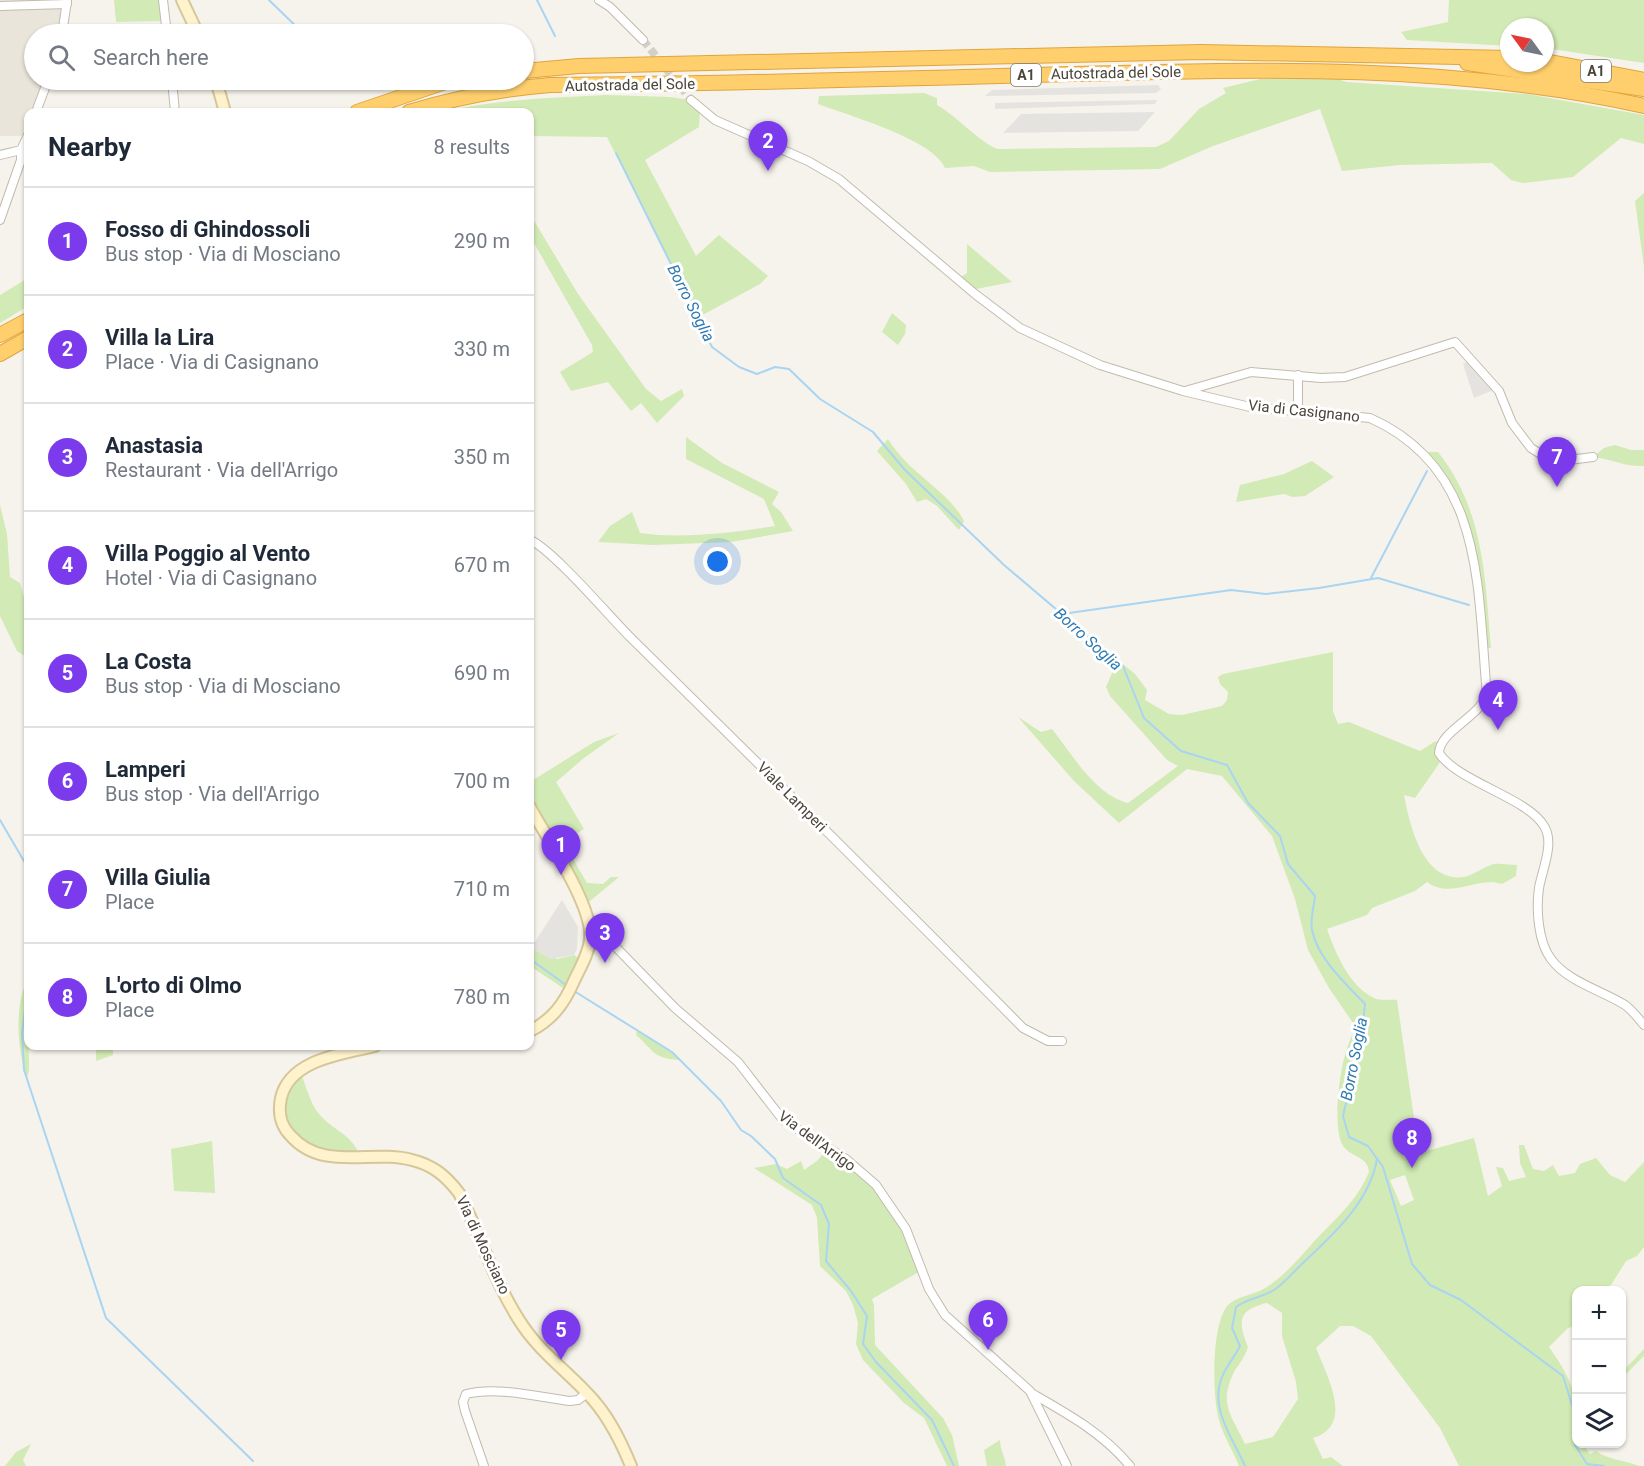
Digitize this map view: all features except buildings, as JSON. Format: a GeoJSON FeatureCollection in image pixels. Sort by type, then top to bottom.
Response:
{"type":"FeatureCollection","features":[{"type":"Feature","properties":{"kind":"highway","name":"Autostrada del Sole"},"geometry":{"type":"LineString","coordinates":[[534,70],[579,66],[1189,52],[1500,57]]}},
{"type":"Feature","properties":{"kind":"highway","name":"Autostrada del Sole"},"geometry":{"type":"LineString","coordinates":[[1379,54],[1548,74],[1644,89]]}},
{"type":"Feature","properties":{"kind":"highway","name":"A1"},"geometry":{"type":"LineString","coordinates":[[1554,63],[1644,80]]}},
{"type":"Feature","properties":{"kind":"highway","name":"Autostrada del Sole"},"geometry":{"type":"LineString","coordinates":[[534,86],[1200,71],[1381,72],[1461,77],[1579,92],[1644,106]]}},
{"type":"Feature","properties":{"kind":"highway"},"geometry":{"type":"LineString","coordinates":[[369,108],[422,90]]}},
{"type":"Feature","properties":{"kind":"highway","name":"Autostrada del Sole"},"geometry":{"type":"LineString","coordinates":[[422,108],[504,90]]}},
{"type":"Feature","properties":{"kind":"highway"},"geometry":{"type":"LineString","coordinates":[[0,335],[24,322]]}},
{"type":"Feature","properties":{"kind":"highway"},"geometry":{"type":"LineString","coordinates":[[0,354],[24,340]]}},
{"type":"Feature","properties":{"kind":"main road"},"geometry":{"type":"LineString","coordinates":[[182,0],[193,24]]}},
{"type":"Feature","properties":{"kind":"main road"},"geometry":{"type":"LineString","coordinates":[[219,90],[224,108]]}},
{"type":"Feature","properties":{"kind":"main road"},"geometry":{"type":"LineString","coordinates":[[534,814],[581,900],[591,928],[586,953],[572,987],[555,1014],[534,1028]]}},
{"type":"Feature","properties":{"kind":"main road","name":"Via di Mosciano"},"geometry":{"type":"LineString","coordinates":[[359,1050],[322,1059],[297,1073],[282,1094],[279,1116],[284,1128],[292,1138],[318,1155],[333,1158],[394,1156],[412,1159],[437,1169],[459,1193],[501,1286],[523,1326],[536,1344],[588,1393],[613,1428],[631,1466]]}},
{"type":"Feature","properties":{"kind":"street"},"geometry":{"type":"LineString","coordinates":[[163,0],[166,24]]}},
{"type":"Feature","properties":{"kind":"street"},"geometry":{"type":"LineString","coordinates":[[599,0],[610,7],[643,40]]}},
{"type":"Feature","properties":{"kind":"street"},"geometry":{"type":"LineString","coordinates":[[0,6],[67,2],[64,24]]}},
{"type":"Feature","properties":{"kind":"street"},"geometry":{"type":"LineString","coordinates":[[38,108],[44,90]]}},
{"type":"Feature","properties":{"kind":"street"},"geometry":{"type":"LineString","coordinates":[[173,90],[175,108]]}},
{"type":"Feature","properties":{"kind":"street","name":"Via di Casignano"},"geometry":{"type":"LineString","coordinates":[[691,100],[716,120],[808,161],[839,179],[971,290],[1020,328],[1100,365],[1183,392],[1250,407],[1370,418],[1383,424],[1425,455],[1447,483],[1458,504],[1473,550],[1486,695],[1480,709],[1443,740],[1439,753],[1451,766],[1533,814],[1545,827],[1548,848],[1539,891],[1542,940],[1546,952],[1567,975],[1626,1006],[1644,1025]]}},
{"type":"Feature","properties":{"kind":"street"},"geometry":{"type":"LineString","coordinates":[[0,220],[21,160],[24,144]]}},
{"type":"Feature","properties":{"kind":"street"},"geometry":{"type":"LineString","coordinates":[[0,155],[21,150]]}},
{"type":"Feature","properties":{"kind":"street"},"geometry":{"type":"LineString","coordinates":[[1183,392],[1251,372],[1321,378],[1345,377],[1455,342],[1499,391],[1512,423],[1531,448],[1553,462],[1593,457]]}},
{"type":"Feature","properties":{"kind":"street"},"geometry":{"type":"LineString","coordinates":[[1298,375],[1298,410]]}},
{"type":"Feature","properties":{"kind":"street","name":"Viale Lamperi"},"geometry":{"type":"LineString","coordinates":[[534,543],[548,552],[599,607],[869,872],[1023,1028],[1048,1041],[1062,1041]]}},
{"type":"Feature","properties":{"kind":"street","name":"Via dell'Arrigo"},"geometry":{"type":"LineString","coordinates":[[591,928],[607,938],[675,1008],[738,1062],[783,1120],[846,1160],[876,1185],[906,1229],[929,1289],[945,1315],[1030,1391],[1067,1466]]}},
{"type":"Feature","properties":{"kind":"street"},"geometry":{"type":"LineString","coordinates":[[1030,1391],[1083,1423],[1119,1453],[1130,1466]]}},
{"type":"Feature","properties":{"kind":"street"},"geometry":{"type":"LineString","coordinates":[[484,1466],[465,1411],[463,1402],[466,1394],[475,1392],[510,1394],[570,1401],[578,1400],[588,1393]]}},
{"type":"Feature","properties":{"kind":"shaded area"},"geometry":{"type":"Polygon","coordinates":[[[0,0],[63,0],[59,24],[24,24],[24,90],[40,90],[34,108],[24,108],[24,136],[0,136],[0,0]]]}},
{"type":"Feature","properties":{"kind":"shaded area"},"geometry":{"type":"Polygon","coordinates":[[[1158,85],[1161,89],[1156,93],[985,96],[992,90],[1158,85]]]}},
{"type":"Feature","properties":{"kind":"shaded area"},"geometry":{"type":"Polygon","coordinates":[[[1157,100],[1155,104],[995,109],[995,103],[1157,100]]]}},
{"type":"Feature","properties":{"kind":"shaded area"},"geometry":{"type":"Polygon","coordinates":[[[1155,112],[1138,131],[1003,133],[1021,114],[1155,112]]]}},
{"type":"Feature","properties":{"kind":"shaded area"},"geometry":{"type":"Polygon","coordinates":[[[1469,360],[1496,389],[1474,398],[1463,364],[1469,360]]]}},
{"type":"Feature","properties":{"kind":"shaded area"},"geometry":{"type":"Polygon","coordinates":[[[562,900],[578,927],[577,949],[574,955],[550,959],[534,950],[534,943],[562,900]]]}},
{"type":"Feature","properties":{"kind":"green space"},"geometry":{"type":"Polygon","coordinates":[[[114,0],[159,0],[161,21],[116,22],[114,0]]]}},
{"type":"Feature","properties":{"kind":"green space"},"geometry":{"type":"Polygon","coordinates":[[[1449,0],[1644,0],[1644,63],[1554,49],[1554,18],[1500,18],[1500,45],[1407,40],[1401,32],[1448,22],[1449,0]]]}},
{"type":"Feature","properties":{"kind":"green space"},"geometry":{"type":"Polygon","coordinates":[[[1336,78],[1346,82],[1527,94],[1644,115],[1644,144],[1621,138],[1573,177],[1523,183],[1511,180],[1492,163],[1400,165],[1342,171],[1320,109],[1213,146],[1160,169],[990,172],[974,166],[945,168],[937,157],[907,138],[868,121],[818,104],[819,96],[924,93],[937,98],[937,105],[998,149],[1156,147],[1169,141],[1199,109],[1226,93],[1223,88],[1260,79],[1336,78]]]}},
{"type":"Feature","properties":{"kind":"green space"},"geometry":{"type":"Polygon","coordinates":[[[607,95],[691,100],[700,110],[699,127],[645,160],[696,256],[719,235],[768,276],[760,284],[697,318],[607,137],[534,136],[534,108],[463,108],[545,98],[607,95]]]}},
{"type":"Feature","properties":{"kind":"green space"},"geometry":{"type":"Polygon","coordinates":[[[1644,193],[1644,267],[1635,201],[1644,193]]]}},
{"type":"Feature","properties":{"kind":"green space"},"geometry":{"type":"Polygon","coordinates":[[[534,221],[578,294],[646,389],[661,401],[682,389],[684,396],[657,423],[641,403],[631,411],[608,382],[571,391],[560,372],[593,352],[592,345],[534,243],[534,221]]]}},
{"type":"Feature","properties":{"kind":"green space"},"geometry":{"type":"Polygon","coordinates":[[[967,244],[1012,282],[971,290],[958,279],[967,273],[967,244]]]}},
{"type":"Feature","properties":{"kind":"green space"},"geometry":{"type":"Polygon","coordinates":[[[24,280],[24,308],[0,323],[0,295],[24,280]]]}},
{"type":"Feature","properties":{"kind":"green space"},"geometry":{"type":"Polygon","coordinates":[[[892,313],[906,325],[905,334],[898,345],[882,332],[892,313]]]}},
{"type":"Feature","properties":{"kind":"green space"},"geometry":{"type":"Polygon","coordinates":[[[686,437],[722,463],[779,492],[772,504],[781,512],[793,531],[731,542],[653,545],[598,542],[610,526],[632,512],[640,533],[656,535],[707,534],[775,526],[764,499],[686,459],[686,437]]]}},
{"type":"Feature","properties":{"kind":"green space"},"geometry":{"type":"Polygon","coordinates":[[[888,439],[906,462],[957,510],[964,521],[959,530],[937,506],[926,499],[917,502],[906,484],[877,451],[888,439]]]}},
{"type":"Feature","properties":{"kind":"green space"},"geometry":{"type":"Polygon","coordinates":[[[1615,445],[1631,450],[1644,450],[1644,466],[1593,457],[1604,448],[1615,445]]]}},
{"type":"Feature","properties":{"kind":"green space"},"geometry":{"type":"Polygon","coordinates":[[[1422,452],[1438,452],[1465,497],[1480,545],[1491,648],[1482,648],[1473,550],[1458,504],[1422,452]]]}},
{"type":"Feature","properties":{"kind":"green space"},"geometry":{"type":"Polygon","coordinates":[[[1312,461],[1334,477],[1305,496],[1293,497],[1284,494],[1236,502],[1240,485],[1284,474],[1312,461]]]}},
{"type":"Feature","properties":{"kind":"green space"},"geometry":{"type":"Polygon","coordinates":[[[0,505],[7,534],[10,577],[20,583],[24,598],[24,655],[17,651],[0,616],[0,505]]]}},
{"type":"Feature","properties":{"kind":"green space"},"geometry":{"type":"Polygon","coordinates":[[[1050,612],[1062,614],[1135,674],[1147,690],[1145,700],[1169,714],[1182,715],[1222,706],[1227,700],[1228,692],[1220,684],[1218,677],[1223,674],[1333,652],[1333,711],[1338,724],[1349,722],[1420,751],[1434,742],[1443,740],[1443,758],[1415,798],[1404,795],[1410,822],[1421,850],[1438,871],[1450,876],[1464,877],[1490,865],[1500,864],[1517,865],[1516,876],[1502,884],[1493,882],[1445,889],[1427,882],[1415,891],[1372,908],[1367,915],[1327,929],[1344,968],[1357,985],[1376,999],[1397,1000],[1419,1153],[1474,1138],[1488,1196],[1502,1186],[1496,1167],[1503,1168],[1509,1181],[1526,1177],[1520,1163],[1519,1145],[1524,1145],[1533,1169],[1544,1171],[1553,1165],[1559,1176],[1575,1173],[1580,1164],[1596,1158],[1610,1175],[1625,1182],[1644,1162],[1644,1247],[1637,1256],[1626,1261],[1611,1285],[1572,1286],[1572,1327],[1568,1328],[1549,1347],[1565,1372],[1572,1389],[1572,1448],[1586,1448],[1590,1454],[1596,1451],[1639,1466],[1459,1466],[1440,1428],[1371,1336],[1353,1326],[1340,1326],[1316,1348],[1331,1385],[1335,1411],[1333,1422],[1326,1432],[1313,1438],[1323,1459],[1331,1457],[1343,1466],[1239,1466],[1223,1431],[1217,1409],[1214,1377],[1219,1326],[1229,1304],[1267,1287],[1291,1267],[1350,1203],[1369,1172],[1368,1166],[1362,1159],[1345,1149],[1339,1136],[1337,1113],[1341,1072],[1355,1026],[1329,988],[1308,950],[1295,899],[1272,836],[1222,776],[1187,769],[1119,823],[1074,781],[1018,717],[1041,732],[1052,729],[1095,783],[1116,799],[1128,803],[1178,766],[1167,760],[1110,696],[1106,687],[1112,673],[1110,667],[1050,612]],[[1405,1175],[1390,1180],[1401,1206],[1414,1200],[1405,1175]],[[1267,1303],[1250,1309],[1242,1318],[1248,1347],[1229,1383],[1227,1402],[1245,1444],[1273,1437],[1298,1399],[1296,1382],[1282,1336],[1282,1313],[1267,1303]]]}},
{"type":"Feature","properties":{"kind":"green space"},"geometry":{"type":"Polygon","coordinates":[[[619,733],[556,782],[584,829],[563,842],[587,883],[603,884],[611,877],[619,877],[584,906],[534,814],[534,780],[594,742],[619,733]]]}},
{"type":"Feature","properties":{"kind":"green space"},"geometry":{"type":"Polygon","coordinates":[[[534,950],[557,959],[574,955],[583,961],[569,992],[534,969],[534,950]]]}},
{"type":"Feature","properties":{"kind":"green space"},"geometry":{"type":"Polygon","coordinates":[[[24,989],[24,1050],[29,1050],[27,1079],[18,1028],[24,989]]]}},
{"type":"Feature","properties":{"kind":"green space"},"geometry":{"type":"Polygon","coordinates":[[[637,1030],[672,1052],[679,1060],[658,1055],[636,1035],[637,1030]]]}},
{"type":"Feature","properties":{"kind":"green space"},"geometry":{"type":"Polygon","coordinates":[[[96,1050],[113,1050],[113,1055],[96,1061],[96,1050]]]}},
{"type":"Feature","properties":{"kind":"green space"},"geometry":{"type":"Polygon","coordinates":[[[300,1071],[316,1110],[328,1123],[346,1136],[357,1148],[361,1157],[332,1157],[292,1138],[280,1107],[300,1071]]]}},
{"type":"Feature","properties":{"kind":"green space"},"geometry":{"type":"Polygon","coordinates":[[[212,1141],[215,1193],[174,1191],[171,1149],[212,1141]]]}},
{"type":"Feature","properties":{"kind":"green space"},"geometry":{"type":"Polygon","coordinates":[[[828,1148],[876,1185],[906,1229],[922,1270],[872,1299],[875,1345],[943,1418],[952,1435],[959,1466],[947,1466],[924,1418],[904,1403],[863,1360],[856,1344],[858,1323],[853,1305],[846,1291],[820,1266],[817,1218],[812,1205],[754,1168],[776,1164],[787,1169],[801,1161],[804,1170],[817,1161],[828,1148]]]}},
{"type":"Feature","properties":{"kind":"green space"},"geometry":{"type":"Polygon","coordinates":[[[1644,1349],[1644,1356],[1626,1374],[1626,1368],[1644,1349]]]}},
{"type":"Feature","properties":{"kind":"green space"},"geometry":{"type":"Polygon","coordinates":[[[1000,1440],[1006,1466],[987,1466],[984,1450],[1000,1440]]]}},
{"type":"Feature","properties":{"kind":"green space"},"geometry":{"type":"Polygon","coordinates":[[[31,1444],[23,1460],[26,1466],[5,1466],[16,1452],[31,1444]]]}},
{"type":"Feature","properties":{"kind":"waterway"},"geometry":{"type":"LineString","coordinates":[[269,0],[294,24]]}},
{"type":"Feature","properties":{"kind":"waterway","name":"Borro Soglia"},"geometry":{"type":"LineString","coordinates":[[537,0],[555,36]]}},
{"type":"Feature","properties":{"kind":"waterway","name":"Borro Soglia"},"geometry":{"type":"LineString","coordinates":[[616,153],[712,347],[739,367],[757,374],[775,367],[789,369],[820,399],[873,432],[905,470],[1004,565],[1123,666],[1144,718],[1181,751],[1227,765],[1248,803],[1280,836],[1288,864],[1315,896],[1312,930],[1320,951],[1333,970],[1365,1004],[1362,1034],[1343,1116],[1349,1137],[1368,1146],[1383,1167],[1412,1264],[1430,1285],[1461,1300],[1563,1376],[1574,1411],[1575,1445],[1587,1464],[1604,1466]]}},
{"type":"Feature","properties":{"kind":"waterway"},"geometry":{"type":"LineString","coordinates":[[1371,578],[1427,471]]}},
{"type":"Feature","properties":{"kind":"waterway"},"geometry":{"type":"LineString","coordinates":[[1062,614],[1231,590],[1266,594],[1378,578],[1469,605]]}},
{"type":"Feature","properties":{"kind":"waterway"},"geometry":{"type":"LineString","coordinates":[[0,820],[24,861]]}},
{"type":"Feature","properties":{"kind":"waterway"},"geometry":{"type":"LineString","coordinates":[[534,962],[566,985]]}},
{"type":"Feature","properties":{"kind":"waterway"},"geometry":{"type":"LineString","coordinates":[[574,991],[672,1052],[721,1101],[741,1130],[751,1136],[775,1159],[783,1178],[821,1205],[829,1224],[826,1261],[851,1291],[867,1316],[863,1344],[876,1362],[932,1420],[954,1466]]}},
{"type":"Feature","properties":{"kind":"waterway"},"geometry":{"type":"LineString","coordinates":[[24,1018],[22,1033],[24,1070],[106,1318],[253,1461]]}},
{"type":"Feature","properties":{"kind":"waterway"},"geometry":{"type":"LineString","coordinates":[[1245,1466],[1222,1418],[1218,1398],[1222,1377],[1240,1346],[1232,1328],[1236,1307],[1278,1287],[1338,1228],[1359,1203],[1367,1189],[1377,1159]]}},
{"type":"Feature","properties":{"kind":"tunnel"},"geometry":{"type":"LineString","coordinates":[[643,40],[691,100]]}},
{"type":"Feature","properties":{"kind":"place","name":"Villa la Lira"},"geometry":{"type":"Point","coordinates":[768,171]}},
{"type":"Feature","properties":{"kind":"place","name":"Villa Giulia"},"geometry":{"type":"Point","coordinates":[1557,487]}},
{"type":"Feature","properties":{"kind":"place","name":"Villa Poggio al Vento"},"geometry":{"type":"Point","coordinates":[1498,730]}},
{"type":"Feature","properties":{"kind":"place","name":"Fosso di Ghindossoli"},"geometry":{"type":"Point","coordinates":[561,875]}},
{"type":"Feature","properties":{"kind":"place","name":"Anastasia"},"geometry":{"type":"Point","coordinates":[605,963]}},
{"type":"Feature","properties":{"kind":"place","name":"L'orto di Olmo"},"geometry":{"type":"Point","coordinates":[1412,1168]}},
{"type":"Feature","properties":{"kind":"place","name":"Lamperi"},"geometry":{"type":"Point","coordinates":[988,1350]}},
{"type":"Feature","properties":{"kind":"place","name":"La Costa"},"geometry":{"type":"Point","coordinates":[561,1360]}}]}
